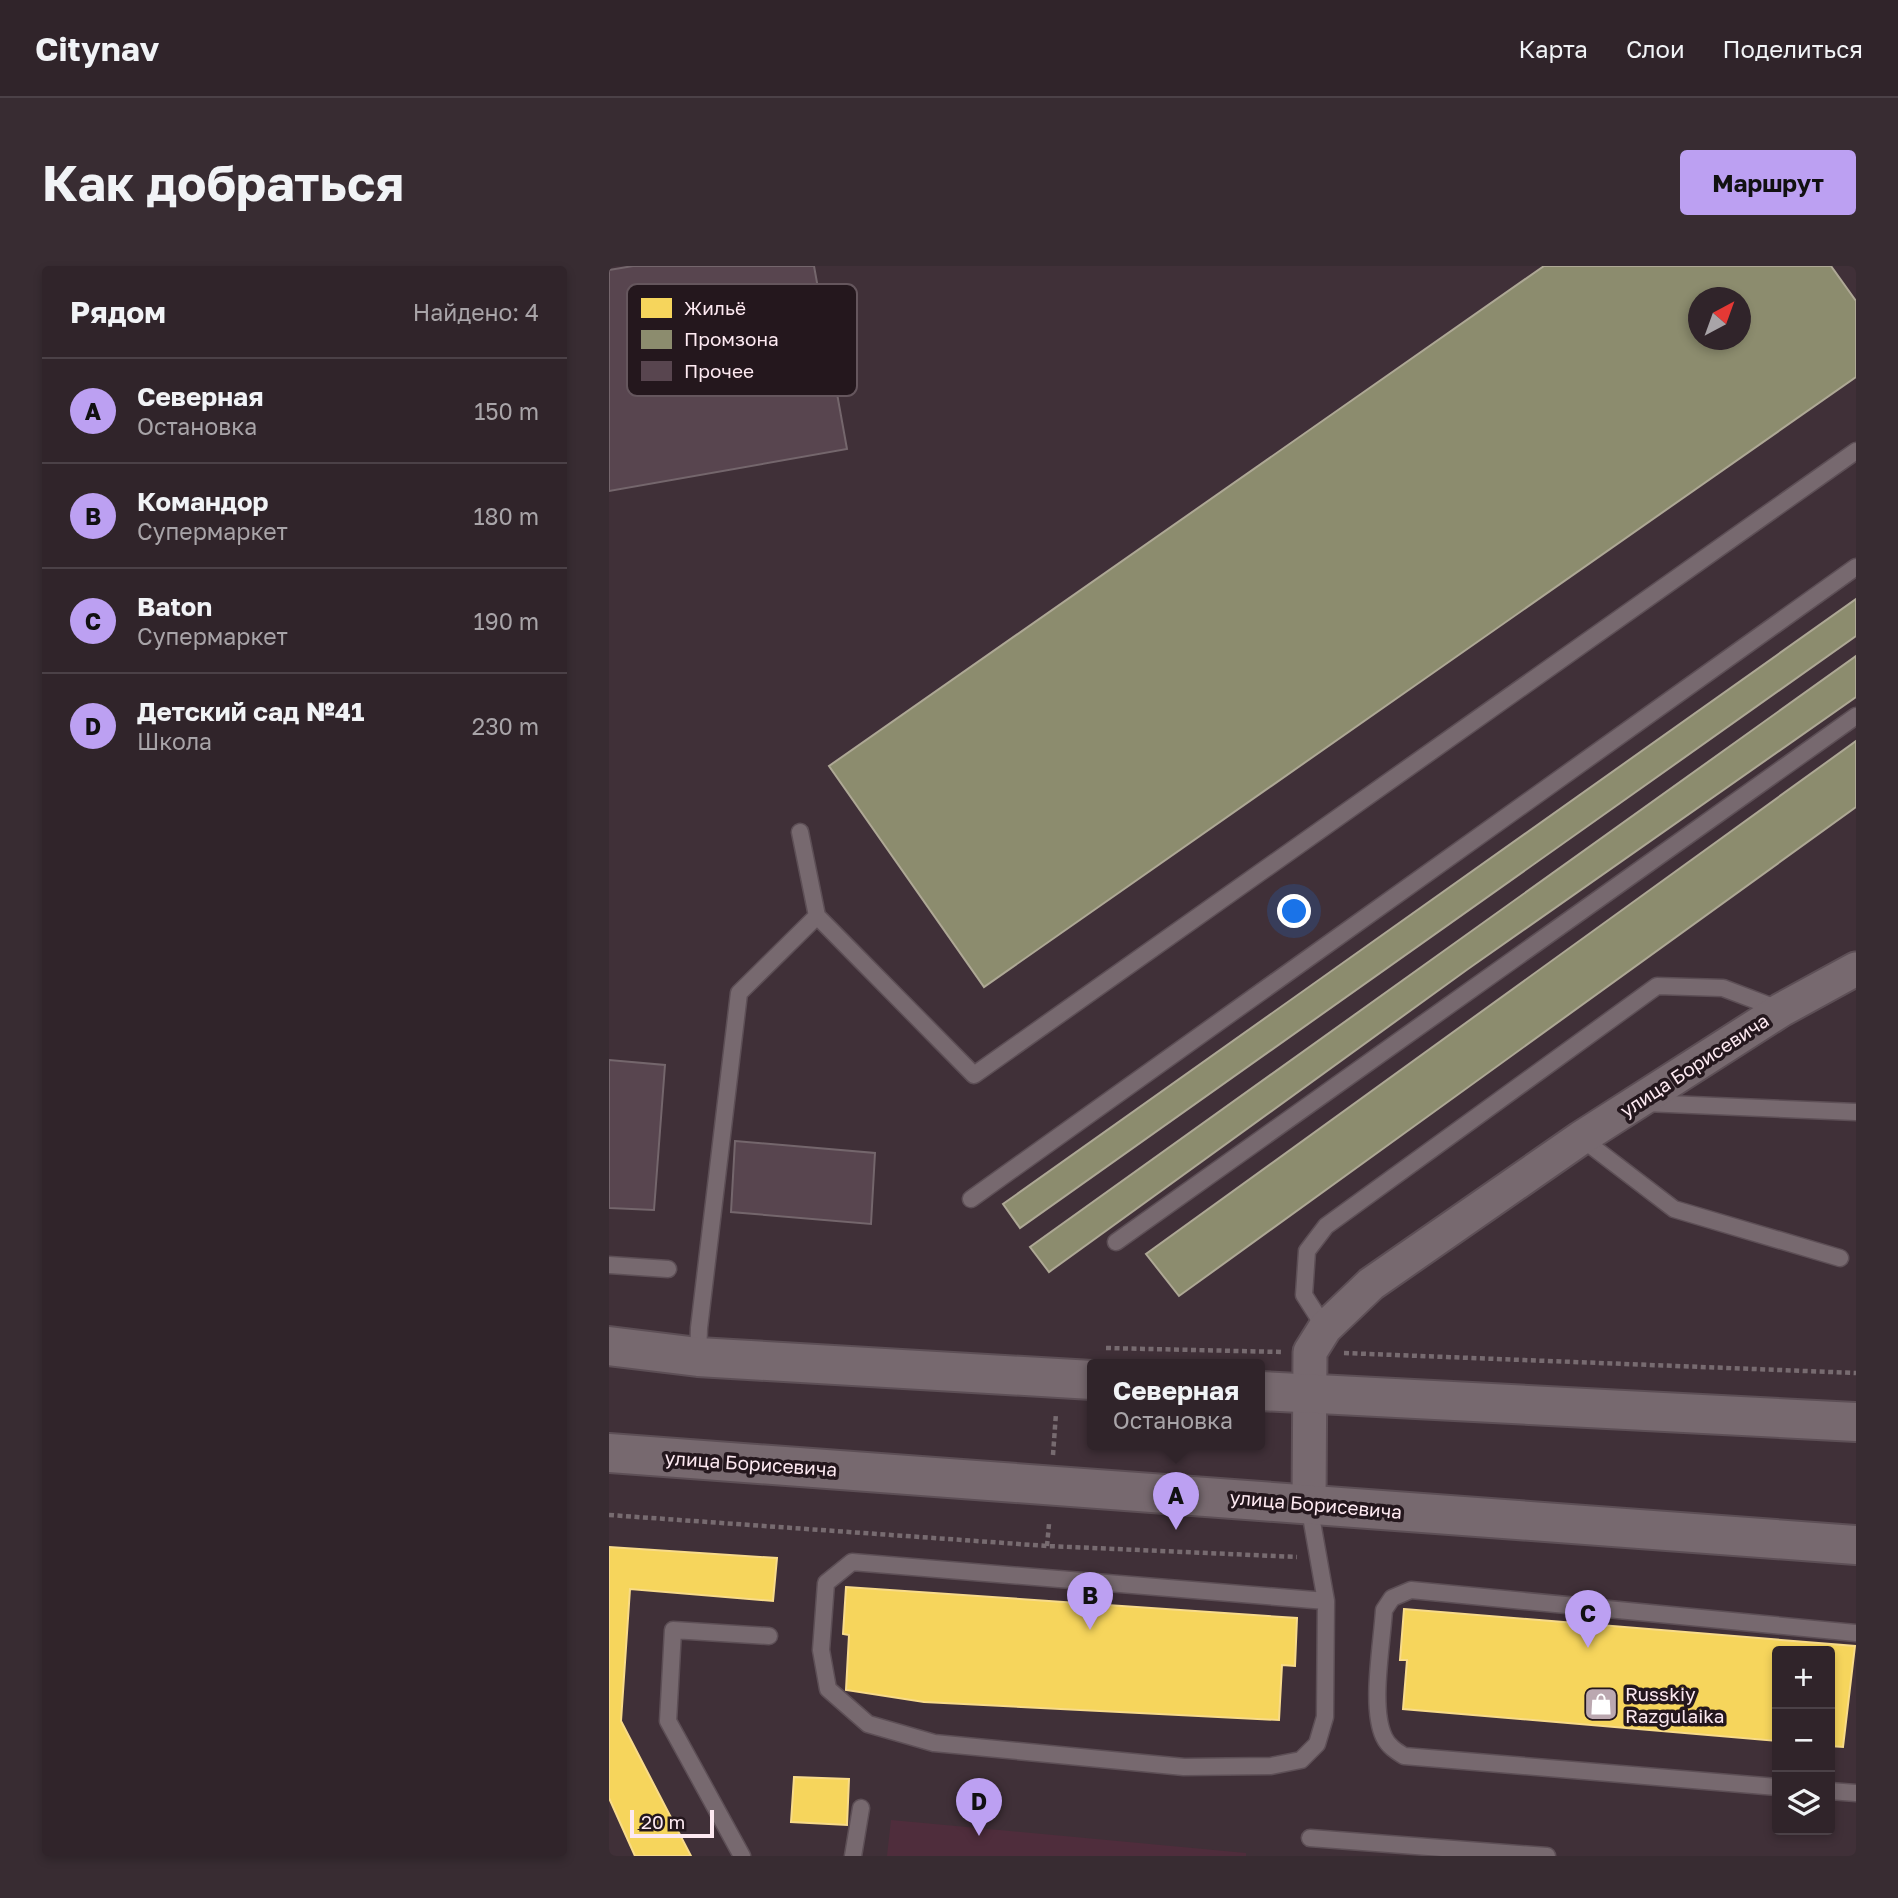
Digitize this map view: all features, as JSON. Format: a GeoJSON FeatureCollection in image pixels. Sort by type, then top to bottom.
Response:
{"type":"FeatureCollection","features":[{"type":"Feature","properties":{"kind":"street","name":"улица Борисевича"},"geometry":{"type":"LineString","coordinates":[[1317,1340],[1371,1284],[1581,1138],[1781,1010],[1856,969]]}},
{"type":"Feature","properties":{"kind":"street"},"geometry":{"type":"LineString","coordinates":[[1309,1504],[1310,1394],[1317,1340]]}},
{"type":"Feature","properties":{"kind":"street"},"geometry":{"type":"LineString","coordinates":[[609,1346],[698,1357],[1087,1364]]}},
{"type":"Feature","properties":{"kind":"street"},"geometry":{"type":"LineString","coordinates":[[1265,1391],[1856,1422]]}},
{"type":"Feature","properties":{"kind":"street","name":"улица Борисевича"},"geometry":{"type":"LineString","coordinates":[[609,1452],[1856,1545]]}},
{"type":"Feature","properties":{"kind":"lane"},"geometry":{"type":"LineString","coordinates":[[800,832],[817,916],[974,1075],[1856,451]]}},
{"type":"Feature","properties":{"kind":"lane"},"geometry":{"type":"LineString","coordinates":[[971,1199],[1856,567]]}},
{"type":"Feature","properties":{"kind":"lane"},"geometry":{"type":"LineString","coordinates":[[1116,1242],[1856,716]]}},
{"type":"Feature","properties":{"kind":"lane"},"geometry":{"type":"LineString","coordinates":[[698,1357],[699,1328],[739,993],[817,916]]}},
{"type":"Feature","properties":{"kind":"lane"},"geometry":{"type":"LineString","coordinates":[[1317,1340],[1304,1294],[1307,1251],[1326,1226],[1657,986],[1723,988],[1781,1010]]}},
{"type":"Feature","properties":{"kind":"lane"},"geometry":{"type":"LineString","coordinates":[[1636,1103],[1856,1112]]}},
{"type":"Feature","properties":{"kind":"lane"},"geometry":{"type":"LineString","coordinates":[[1835,1110],[1856,1123]]}},
{"type":"Feature","properties":{"kind":"lane"},"geometry":{"type":"LineString","coordinates":[[1581,1138],[1674,1209],[1840,1258]]}},
{"type":"Feature","properties":{"kind":"lane"},"geometry":{"type":"LineString","coordinates":[[609,1265],[668,1269]]}},
{"type":"Feature","properties":{"kind":"lane"},"geometry":{"type":"LineString","coordinates":[[1309,1504],[1326,1601],[1325,1717],[1317,1744],[1301,1760],[1271,1766],[1184,1767],[934,1744],[868,1724],[828,1689],[821,1650],[827,1583],[852,1562],[1326,1601]]}},
{"type":"Feature","properties":{"kind":"lane"},"geometry":{"type":"LineString","coordinates":[[1772,1787],[1404,1756],[1384,1738],[1378,1717],[1384,1610],[1392,1598],[1411,1590],[1856,1633]]}},
{"type":"Feature","properties":{"kind":"lane"},"geometry":{"type":"LineString","coordinates":[[742,1856],[668,1721],[673,1630],[769,1636]]}},
{"type":"Feature","properties":{"kind":"lane"},"geometry":{"type":"LineString","coordinates":[[1835,1791],[1856,1793]]}},
{"type":"Feature","properties":{"kind":"lane"},"geometry":{"type":"LineString","coordinates":[[853,1856],[860,1808]]}},
{"type":"Feature","properties":{"kind":"lane"},"geometry":{"type":"LineString","coordinates":[[1310,1838],[1547,1856]]}},
{"type":"Feature","properties":{"kind":"path"},"geometry":{"type":"LineString","coordinates":[[1143,1359],[1317,1340],[1856,1373]]}},
{"type":"Feature","properties":{"kind":"path"},"geometry":{"type":"LineString","coordinates":[[1053,1460],[1056,1413]]}},
{"type":"Feature","properties":{"kind":"path"},"geometry":{"type":"LineString","coordinates":[[609,1515],[1047,1546],[1297,1557]]}},
{"type":"Feature","properties":{"kind":"path"},"geometry":{"type":"LineString","coordinates":[[1047,1546],[1049,1524]]}},
{"type":"Feature","properties":{"kind":"shaded area"},"geometry":{"type":"Polygon","coordinates":[[[891,1820],[1246,1853],[1246,1856],[887,1856],[891,1820]]]}},
{"type":"Feature","properties":{"kind":"building: Жильё"},"geometry":{"type":"Polygon","coordinates":[[[609,1547],[777,1558],[773,1601],[630,1589],[621,1721],[691,1856],[635,1856],[609,1798],[609,1547]]]}},
{"type":"Feature","properties":{"kind":"building: Жильё"},"geometry":{"type":"Polygon","coordinates":[[[846,1587],[1297,1618],[1295,1666],[1282,1665],[1279,1720],[924,1702],[846,1690],[849,1635],[843,1634],[846,1587]]]}},
{"type":"Feature","properties":{"kind":"building: Жильё"},"geometry":{"type":"Polygon","coordinates":[[[1404,1609],[1855,1646],[1843,1747],[1835,1746],[1835,1646],[1772,1646],[1772,1741],[1403,1709],[1407,1660],[1400,1660],[1404,1609]]]}},
{"type":"Feature","properties":{"kind":"building: Жильё"},"geometry":{"type":"Polygon","coordinates":[[[794,1777],[849,1779],[847,1825],[791,1822],[794,1777]]]}},
{"type":"Feature","properties":{"kind":"building: Промзона"},"geometry":{"type":"Polygon","coordinates":[[[1544,266],[1831,266],[1856,301],[1856,377],[984,987],[829,766],[1544,266]]]}},
{"type":"Feature","properties":{"kind":"building: Промзона"},"geometry":{"type":"Polygon","coordinates":[[[1856,599],[1856,636],[1020,1228],[1003,1204],[1856,599]]]}},
{"type":"Feature","properties":{"kind":"building: Промзона"},"geometry":{"type":"Polygon","coordinates":[[[1856,656],[1856,697],[1468,969],[1049,1272],[1030,1247],[1856,656]]]}},
{"type":"Feature","properties":{"kind":"building: Промзона"},"geometry":{"type":"Polygon","coordinates":[[[1856,741],[1856,807],[1179,1296],[1146,1254],[1856,741]]]}},
{"type":"Feature","properties":{"kind":"building: Прочее"},"geometry":{"type":"Polygon","coordinates":[[[633,266],[814,266],[817,284],[627,284],[627,396],[837,396],[847,449],[609,491],[609,270],[633,266]]]}},
{"type":"Feature","properties":{"kind":"building: Прочее"},"geometry":{"type":"Polygon","coordinates":[[[609,1060],[665,1065],[654,1210],[609,1208],[609,1060]]]}},
{"type":"Feature","properties":{"kind":"building: Прочее"},"geometry":{"type":"Polygon","coordinates":[[[735,1141],[875,1153],[871,1224],[731,1212],[735,1141]]]}},
{"type":"Feature","properties":{"kind":"place","name":"Северная"},"geometry":{"type":"Point","coordinates":[1176,1530]}},
{"type":"Feature","properties":{"kind":"place","name":"Командор"},"geometry":{"type":"Point","coordinates":[1090,1630]}},
{"type":"Feature","properties":{"kind":"place","name":"Baton"},"geometry":{"type":"Point","coordinates":[1588,1648]}},
{"type":"Feature","properties":{"kind":"place","name":"Russkiy Razgulaika"},"geometry":{"type":"Point","coordinates":[1601,1704]}},
{"type":"Feature","properties":{"kind":"place","name":"Детский сад №41"},"geometry":{"type":"Point","coordinates":[979,1836]}}]}
